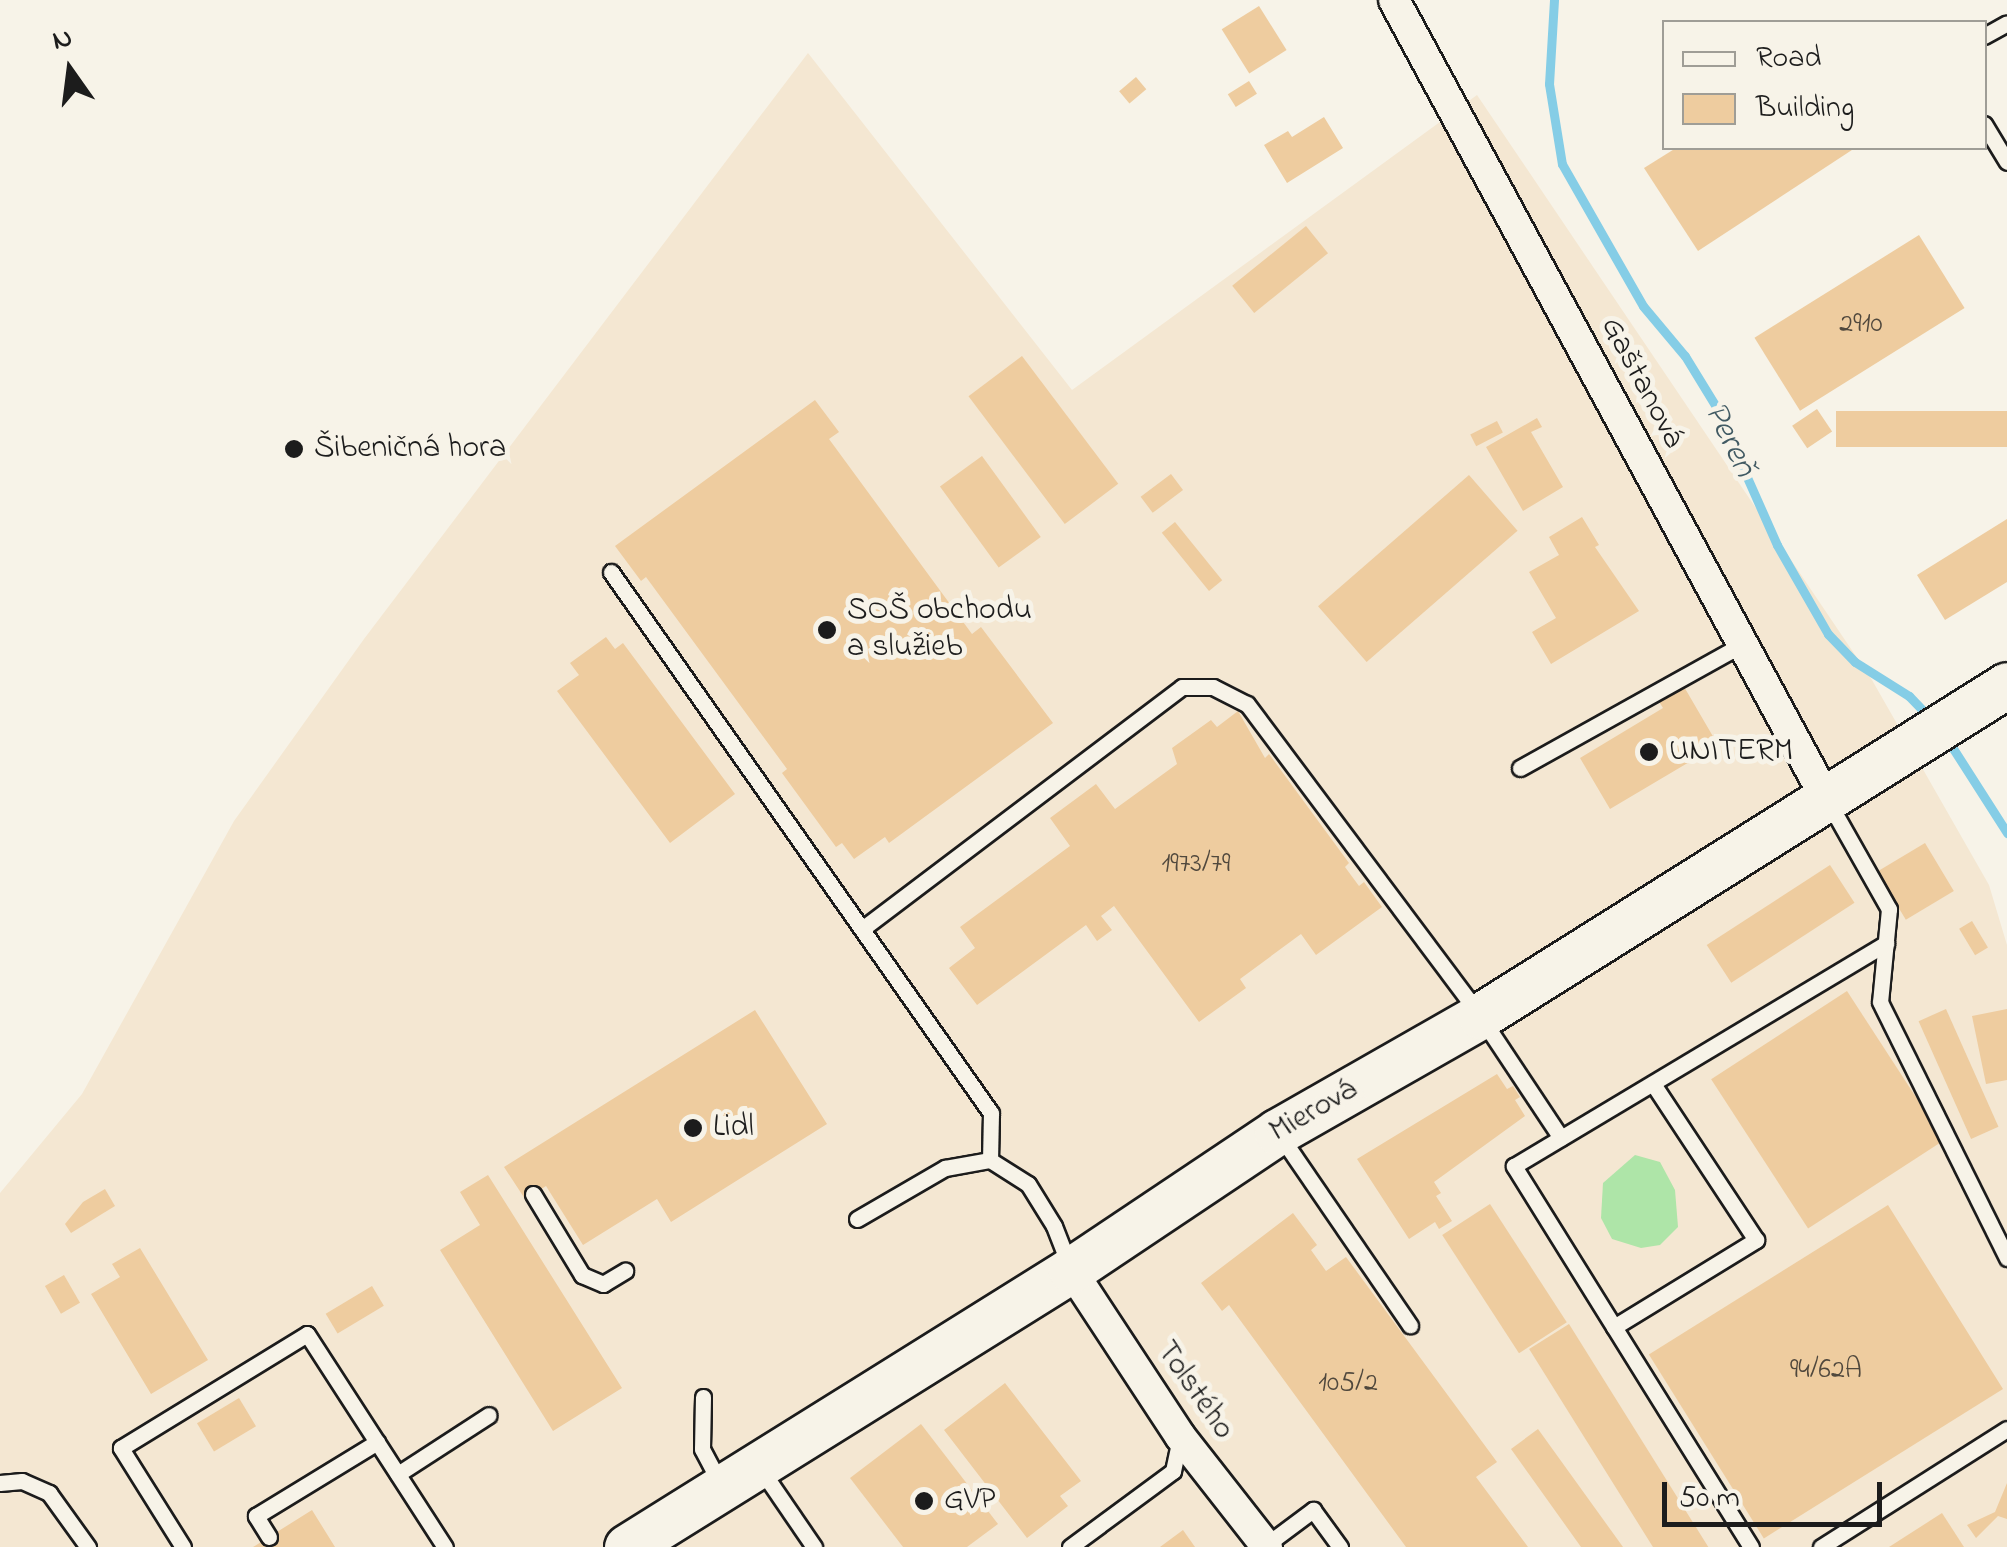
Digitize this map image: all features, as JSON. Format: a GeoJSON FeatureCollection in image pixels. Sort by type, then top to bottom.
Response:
{"type":"FeatureCollection","features":[{"type":"Feature","properties":{"kind":"main road","name":"Mierová"},"geometry":{"type":"LineString","coordinates":[[627,1547],[1071,1270],[1278,1132],[1480,1016],[2007,685]]}},
{"type":"Feature","properties":{"kind":"street","name":"Gaštanová"},"geometry":{"type":"LineString","coordinates":[[1394,0],[1827,800]]}},
{"type":"Feature","properties":{"kind":"street","name":"Tolstého"},"geometry":{"type":"LineString","coordinates":[[1071,1270],[1180,1436],[1267,1546]]}},
{"type":"Feature","properties":{"kind":"lane"},"geometry":{"type":"LineString","coordinates":[[1987,129],[2007,162]]}},
{"type":"Feature","properties":{"kind":"lane"},"geometry":{"type":"LineString","coordinates":[[611,572],[990,1113],[990,1160]]}},
{"type":"Feature","properties":{"kind":"lane"},"geometry":{"type":"LineString","coordinates":[[1520,768],[1742,644]]}},
{"type":"Feature","properties":{"kind":"lane"},"geometry":{"type":"LineString","coordinates":[[862,929],[1182,687],[1213,688],[1248,704],[1480,1016],[1562,1138]]}},
{"type":"Feature","properties":{"kind":"lane"},"geometry":{"type":"LineString","coordinates":[[1827,800],[1889,909],[1880,1002],[2007,1258]]}},
{"type":"Feature","properties":{"kind":"lane"},"geometry":{"type":"LineString","coordinates":[[1751,1547],[1514,1166],[1886,943]]}},
{"type":"Feature","properties":{"kind":"lane"},"geometry":{"type":"LineString","coordinates":[[1614,1327],[1756,1240],[1653,1084]]}},
{"type":"Feature","properties":{"kind":"lane"},"geometry":{"type":"LineString","coordinates":[[1278,1132],[1410,1325]]}},
{"type":"Feature","properties":{"kind":"lane"},"geometry":{"type":"LineString","coordinates":[[857,1219],[945,1168],[990,1160],[1028,1184],[1054,1226],[1071,1270]]}},
{"type":"Feature","properties":{"kind":"lane"},"geometry":{"type":"LineString","coordinates":[[533,1194],[582,1275],[604,1284],[626,1271]]}},
{"type":"Feature","properties":{"kind":"lane"},"geometry":{"type":"LineString","coordinates":[[183,1547],[120,1448],[307,1334],[445,1547]]}},
{"type":"Feature","properties":{"kind":"lane"},"geometry":{"type":"LineString","coordinates":[[703,1397],[702,1449],[741,1477],[814,1547]]}},
{"type":"Feature","properties":{"kind":"lane"},"geometry":{"type":"LineString","coordinates":[[398,1474],[489,1415]]}},
{"type":"Feature","properties":{"kind":"lane"},"geometry":{"type":"LineString","coordinates":[[1820,1547],[2007,1430]]}},
{"type":"Feature","properties":{"kind":"lane"},"geometry":{"type":"LineString","coordinates":[[1070,1547],[1173,1471],[1180,1436]]}},
{"type":"Feature","properties":{"kind":"lane"},"geometry":{"type":"LineString","coordinates":[[269,1536],[256,1516],[377,1442]]}},
{"type":"Feature","properties":{"kind":"lane"},"geometry":{"type":"LineString","coordinates":[[0,1484],[22,1482],[49,1493],[88,1547]]}},
{"type":"Feature","properties":{"kind":"lane"},"geometry":{"type":"LineString","coordinates":[[1267,1546],[1313,1510],[1340,1547]]}},
{"type":"Feature","properties":{"kind":"shaded area"},"geometry":{"type":"Polygon","coordinates":[[[808,53],[1072,390],[1477,95],[1872,680],[1989,885],[2007,945],[2007,1547],[0,1547],[0,1193],[82,1094],[234,821],[364,639],[808,53]]]}},
{"type":"Feature","properties":{"kind":"green space"},"geometry":{"type":"Polygon","coordinates":[[[1635,1155],[1660,1162],[1675,1190],[1678,1227],[1660,1245],[1641,1248],[1612,1239],[1601,1218],[1603,1183],[1635,1155]]]}},
{"type":"Feature","properties":{"kind":"building"},"geometry":{"type":"Polygon","coordinates":[[[1259,6],[1287,50],[1249,73],[1222,29],[1259,6]]]}},
{"type":"Feature","properties":{"kind":"building"},"geometry":{"type":"Polygon","coordinates":[[[1136,77],[1146,89],[1129,103],[1119,91],[1136,77]]]}},
{"type":"Feature","properties":{"kind":"building"},"geometry":{"type":"Polygon","coordinates":[[[1249,81],[1257,94],[1236,107],[1228,94],[1249,81]]]}},
{"type":"Feature","properties":{"kind":"building"},"geometry":{"type":"Polygon","coordinates":[[[1324,117],[1343,148],[1287,183],[1264,145],[1288,131],[1292,137],[1324,117]]]}},
{"type":"Feature","properties":{"kind":"building"},"geometry":{"type":"Polygon","coordinates":[[[1673,150],[1852,150],[1698,251],[1644,168],[1673,150]]]}},
{"type":"Feature","properties":{"kind":"building"},"geometry":{"type":"Polygon","coordinates":[[[1306,226],[1328,253],[1254,313],[1232,286],[1306,226]]]}},
{"type":"Feature","properties":{"kind":"building"},"geometry":{"type":"Polygon","coordinates":[[[1919,235],[1965,308],[1800,411],[1754,338],[1919,235]]]}},
{"type":"Feature","properties":{"kind":"building"},"geometry":{"type":"Polygon","coordinates":[[[1022,356],[1118,484],[1065,524],[968,396],[1022,356]]]}},
{"type":"Feature","properties":{"kind":"building","name":"SOŠ obchodu a služieb"},"geometry":{"type":"Polygon","coordinates":[[[815,400],[839,432],[829,439],[972,634],[981,627],[1053,723],[889,843],[885,837],[854,859],[842,843],[836,847],[782,773],[787,769],[646,577],[641,581],[615,546],[815,400]]]}},
{"type":"Feature","properties":{"kind":"building"},"geometry":{"type":"Polygon","coordinates":[[[1817,409],[1832,431],[1807,448],[1792,426],[1817,409]]]}},
{"type":"Feature","properties":{"kind":"building"},"geometry":{"type":"Polygon","coordinates":[[[1836,411],[2007,411],[2007,447],[1836,447],[1836,411]]]}},
{"type":"Feature","properties":{"kind":"building"},"geometry":{"type":"Polygon","coordinates":[[[1537,418],[1542,427],[1531,432],[1563,487],[1523,511],[1486,447],[1537,418]]]}},
{"type":"Feature","properties":{"kind":"building"},"geometry":{"type":"Polygon","coordinates":[[[1497,421],[1503,433],[1476,446],[1470,435],[1497,421]]]}},
{"type":"Feature","properties":{"kind":"building"},"geometry":{"type":"Polygon","coordinates":[[[982,456],[1041,537],[999,567],[940,487],[982,456]]]}},
{"type":"Feature","properties":{"kind":"building"},"geometry":{"type":"Polygon","coordinates":[[[1171,474],[1183,490],[1153,513],[1141,497],[1171,474]]]}},
{"type":"Feature","properties":{"kind":"building"},"geometry":{"type":"Polygon","coordinates":[[[1469,475],[1518,531],[1367,662],[1318,606],[1469,475]]]}},
{"type":"Feature","properties":{"kind":"building"},"geometry":{"type":"Polygon","coordinates":[[[1582,517],[1599,545],[1595,547],[1639,611],[1551,664],[1532,632],[1556,618],[1529,572],[1559,555],[1549,537],[1582,517]]]}},
{"type":"Feature","properties":{"kind":"building"},"geometry":{"type":"Polygon","coordinates":[[[2007,519],[2007,582],[1945,620],[1917,575],[2007,519]]]}},
{"type":"Feature","properties":{"kind":"building"},"geometry":{"type":"Polygon","coordinates":[[[1175,522],[1222,580],[1209,591],[1162,533],[1175,522]]]}},
{"type":"Feature","properties":{"kind":"building"},"geometry":{"type":"Polygon","coordinates":[[[606,637],[615,649],[623,643],[735,794],[670,843],[557,691],[579,675],[570,663],[606,637]]]}},
{"type":"Feature","properties":{"kind":"building","name":"UNITERM"},"geometry":{"type":"Polygon","coordinates":[[[1683,685],[1718,745],[1610,809],[1580,758],[1663,708],[1658,700],[1683,685]]]}},
{"type":"Feature","properties":{"kind":"building"},"geometry":{"type":"Polygon","coordinates":[[[1238,711],[1265,758],[1269,754],[1349,863],[1345,867],[1359,886],[1364,882],[1382,907],[1316,955],[1301,934],[1240,979],[1246,988],[1199,1022],[1114,906],[1101,916],[1112,930],[1097,941],[1086,925],[977,1005],[949,968],[975,948],[960,927],[1070,846],[1050,818],[1096,784],[1115,809],[1177,764],[1172,748],[1211,720],[1217,727],[1238,711]]]}},
{"type":"Feature","properties":{"kind":"building"},"geometry":{"type":"Polygon","coordinates":[[[1925,843],[1954,891],[1906,920],[1877,872],[1925,843]]]}},
{"type":"Feature","properties":{"kind":"building"},"geometry":{"type":"Polygon","coordinates":[[[1830,865],[1855,903],[1731,983],[1707,945],[1830,865]]]}},
{"type":"Feature","properties":{"kind":"building"},"geometry":{"type":"Polygon","coordinates":[[[1972,921],[1988,948],[1975,955],[1959,929],[1972,921]]]}},
{"type":"Feature","properties":{"kind":"building"},"geometry":{"type":"Polygon","coordinates":[[[1847,991],[1944,1140],[1808,1229],[1711,1079],[1847,991]]]}},
{"type":"Feature","properties":{"kind":"building"},"geometry":{"type":"Polygon","coordinates":[[[1946,1009],[1998,1127],[1971,1139],[1919,1021],[1946,1009]]]}},
{"type":"Feature","properties":{"kind":"building"},"geometry":{"type":"Polygon","coordinates":[[[2007,1009],[2007,1080],[1986,1084],[1972,1016],[2007,1009]]]}},
{"type":"Feature","properties":{"kind":"building","name":"Lidl"},"geometry":{"type":"Polygon","coordinates":[[[755,1010],[827,1124],[671,1222],[657,1199],[583,1245],[546,1186],[525,1199],[504,1167],[755,1010]]]}},
{"type":"Feature","properties":{"kind":"building"},"geometry":{"type":"Polygon","coordinates":[[[1497,1074],[1507,1089],[1513,1086],[1520,1097],[1515,1100],[1525,1116],[1434,1182],[1441,1193],[1436,1196],[1452,1221],[1439,1229],[1435,1222],[1409,1239],[1357,1159],[1497,1074]]]}},
{"type":"Feature","properties":{"kind":"building"},"geometry":{"type":"Polygon","coordinates":[[[488,1175],[622,1388],[553,1431],[440,1250],[480,1225],[460,1192],[488,1175]]]}},
{"type":"Feature","properties":{"kind":"building"},"geometry":{"type":"Polygon","coordinates":[[[105,1189],[115,1206],[71,1233],[65,1224],[83,1202],[105,1189]]]}},
{"type":"Feature","properties":{"kind":"building"},"geometry":{"type":"Polygon","coordinates":[[[1490,1204],[1567,1322],[1519,1353],[1442,1235],[1490,1204]]]}},
{"type":"Feature","properties":{"kind":"building"},"geometry":{"type":"Polygon","coordinates":[[[1888,1205],[2003,1389],[1764,1538],[1649,1354],[1888,1205]]]}},
{"type":"Feature","properties":{"kind":"building"},"geometry":{"type":"Polygon","coordinates":[[[1293,1213],[1317,1245],[1311,1250],[1326,1271],[1346,1257],[1497,1462],[1476,1477],[1528,1547],[1406,1547],[1229,1305],[1222,1311],[1201,1283],[1293,1213]]]}},
{"type":"Feature","properties":{"kind":"building"},"geometry":{"type":"Polygon","coordinates":[[[140,1248],[208,1360],[151,1394],[91,1294],[120,1277],[112,1264],[140,1248]]]}},
{"type":"Feature","properties":{"kind":"building"},"geometry":{"type":"Polygon","coordinates":[[[64,1275],[80,1303],[61,1314],[45,1286],[64,1275]]]}},
{"type":"Feature","properties":{"kind":"building"},"geometry":{"type":"Polygon","coordinates":[[[372,1286],[384,1306],[338,1334],[326,1314],[372,1286]]]}},
{"type":"Feature","properties":{"kind":"building"},"geometry":{"type":"Polygon","coordinates":[[[1569,1324],[1708,1547],[1653,1547],[1529,1349],[1569,1324]]]}},
{"type":"Feature","properties":{"kind":"building"},"geometry":{"type":"Polygon","coordinates":[[[1005,1383],[1081,1481],[1060,1496],[1068,1506],[1027,1538],[944,1430],[1005,1383]]]}},
{"type":"Feature","properties":{"kind":"building"},"geometry":{"type":"Polygon","coordinates":[[[239,1398],[256,1426],[214,1452],[197,1423],[239,1398]]]}},
{"type":"Feature","properties":{"kind":"building","name":"GVP"},"geometry":{"type":"Polygon","coordinates":[[[921,1424],[998,1524],[967,1547],[903,1547],[850,1478],[921,1424]]]}},
{"type":"Feature","properties":{"kind":"building"},"geometry":{"type":"Polygon","coordinates":[[[1538,1429],[1623,1547],[1581,1547],[1511,1449],[1538,1429]]]}},
{"type":"Feature","properties":{"kind":"building"},"geometry":{"type":"Polygon","coordinates":[[[2007,1483],[2007,1519],[1998,1516],[1976,1538],[1967,1525],[1995,1512],[2007,1483]]]}},
{"type":"Feature","properties":{"kind":"building"},"geometry":{"type":"Polygon","coordinates":[[[312,1510],[335,1547],[253,1547],[269,1537],[312,1510]]]}},
{"type":"Feature","properties":{"kind":"building"},"geometry":{"type":"Polygon","coordinates":[[[1942,1513],[1964,1547],[1889,1547],[1942,1513]]]}},
{"type":"Feature","properties":{"kind":"building"},"geometry":{"type":"Polygon","coordinates":[[[1183,1530],[1195,1547],[1160,1547],[1183,1530]]]}},
{"type":"Feature","properties":{"kind":"waterway","name":"Pereň"},"geometry":{"type":"LineString","coordinates":[[1554,0],[1549,84],[1562,164],[1643,306],[1685,356],[1715,405],[1777,545],[1828,634],[1855,662],[1909,696],[1931,719]]}},
{"type":"Feature","properties":{"kind":"waterway","name":"Pereň"},"geometry":{"type":"LineString","coordinates":[[1947,739],[2007,833]]}},
{"type":"Feature","properties":{"kind":"place","name":"Šibeničná hora"},"geometry":{"type":"Point","coordinates":[294,449]}},
{"type":"Feature","properties":{"kind":"place","name":"SOŠ obchodu a služieb"},"geometry":{"type":"Point","coordinates":[827,630]}},
{"type":"Feature","properties":{"kind":"place","name":"UNITERM"},"geometry":{"type":"Point","coordinates":[1649,752]}},
{"type":"Feature","properties":{"kind":"place","name":"Lidl"},"geometry":{"type":"Point","coordinates":[693,1128]}},
{"type":"Feature","properties":{"kind":"place","name":"GVP"},"geometry":{"type":"Point","coordinates":[924,1501]}}]}
